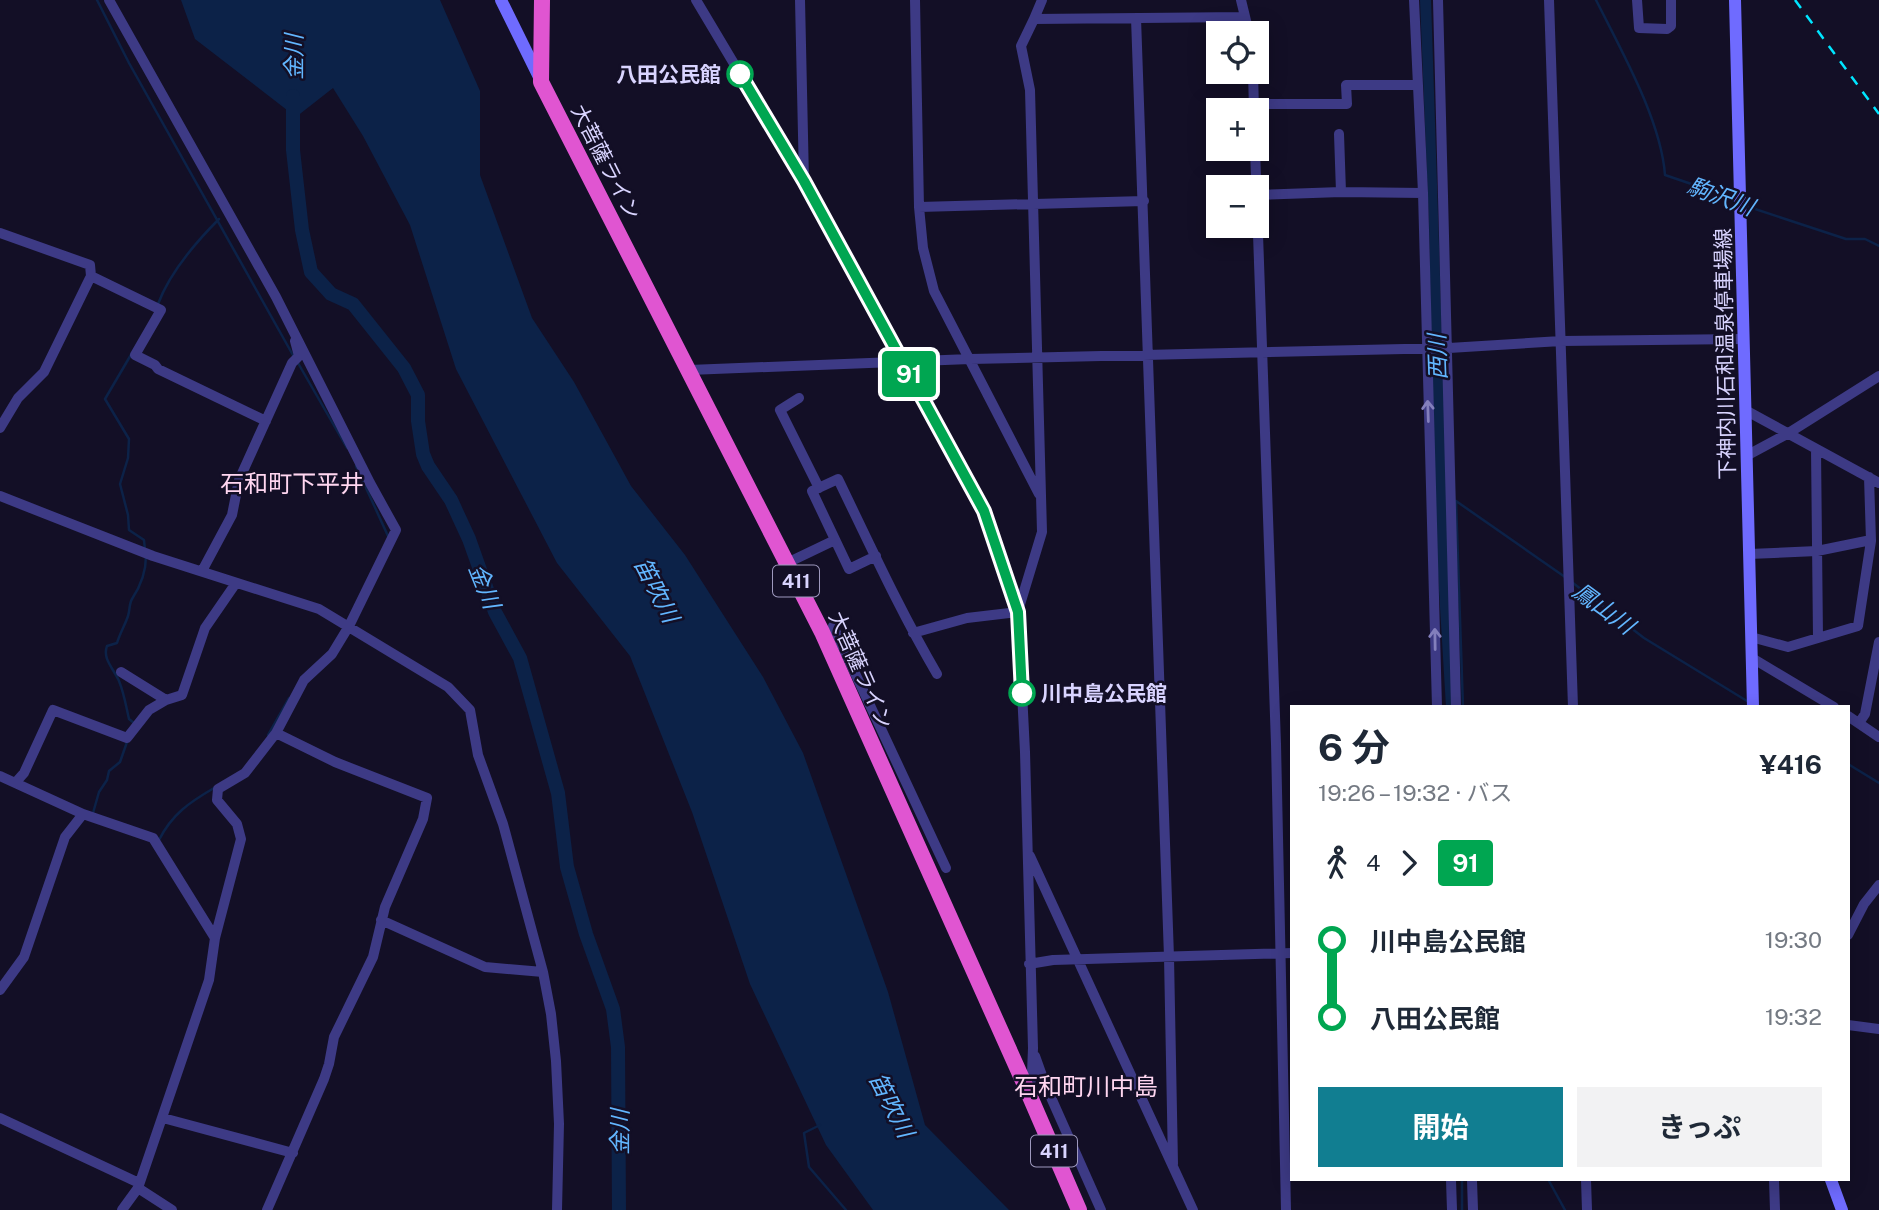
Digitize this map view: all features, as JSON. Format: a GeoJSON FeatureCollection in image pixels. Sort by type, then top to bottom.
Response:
{"type":"FeatureCollection","features":[{"type":"Feature","properties":{"kind":"highway","name":"大菩薩ライン"},"geometry":{"type":"LineString","coordinates":[[542,0],[541,82],[859,698],[1079,1210]]}},
{"type":"Feature","properties":{"kind":"main road"},"geometry":{"type":"LineString","coordinates":[[500,0],[541,82]]}},
{"type":"Feature","properties":{"kind":"main road","name":"下神内川石和温泉停車場線"},"geometry":{"type":"LineString","coordinates":[[1735,0],[1753,703]]}},
{"type":"Feature","properties":{"kind":"main road"},"geometry":{"type":"LineString","coordinates":[[518,37],[531,39],[542,33]]}},
{"type":"Feature","properties":{"kind":"main road"},"geometry":{"type":"LineString","coordinates":[[1831,1181],[1844,1209]]}},
{"type":"Feature","properties":{"kind":"street"},"geometry":{"type":"LineString","coordinates":[[109,0],[292,327],[396,530],[332,654],[304,680],[276,733],[245,773],[218,789],[217,800],[237,824],[241,839],[215,938],[209,980],[138,1185],[122,1210]]}},
{"type":"Feature","properties":{"kind":"street"},"geometry":{"type":"LineString","coordinates":[[695,0],[804,181],[984,511],[1018,612],[1029,853],[1029,964],[1033,1048],[1028,1092]]}},
{"type":"Feature","properties":{"kind":"street"},"geometry":{"type":"LineString","coordinates":[[800,0],[804,181]]}},
{"type":"Feature","properties":{"kind":"street"},"geometry":{"type":"LineString","coordinates":[[915,0],[919,208],[923,248],[934,291],[1040,496]]}},
{"type":"Feature","properties":{"kind":"street"},"geometry":{"type":"LineString","coordinates":[[1018,612],[1042,531],[1030,90],[1021,46],[1042,0]]}},
{"type":"Feature","properties":{"kind":"street"},"geometry":{"type":"LineString","coordinates":[[1241,0],[1246,21]]}},
{"type":"Feature","properties":{"kind":"street"},"geometry":{"type":"LineString","coordinates":[[1414,0],[1423,193],[1437,705]]}},
{"type":"Feature","properties":{"kind":"street"},"geometry":{"type":"LineString","coordinates":[[1438,0],[1456,705]]}},
{"type":"Feature","properties":{"kind":"street"},"geometry":{"type":"LineString","coordinates":[[1549,0],[1573,705]]}},
{"type":"Feature","properties":{"kind":"street"},"geometry":{"type":"LineString","coordinates":[[1637,0],[1639,28],[1667,29],[1671,26],[1671,0]]}},
{"type":"Feature","properties":{"kind":"street"},"geometry":{"type":"LineString","coordinates":[[1034,19],[1245,17]]}},
{"type":"Feature","properties":{"kind":"street"},"geometry":{"type":"LineString","coordinates":[[1136,18],[1169,957],[1173,1164]]}},
{"type":"Feature","properties":{"kind":"street"},"geometry":{"type":"LineString","coordinates":[[1269,107],[1347,104],[1346,85],[1417,85]]}},
{"type":"Feature","properties":{"kind":"street"},"geometry":{"type":"LineString","coordinates":[[1339,134],[1340,191]]}},
{"type":"Feature","properties":{"kind":"street"},"geometry":{"type":"LineString","coordinates":[[1269,194],[1340,191],[1423,193]]}},
{"type":"Feature","properties":{"kind":"street"},"geometry":{"type":"LineString","coordinates":[[919,208],[1144,201]]}},
{"type":"Feature","properties":{"kind":"street"},"geometry":{"type":"LineString","coordinates":[[0,233],[90,265],[91,276],[44,372],[18,398],[0,428]]}},
{"type":"Feature","properties":{"kind":"street"},"geometry":{"type":"LineString","coordinates":[[1259,238],[1276,744],[1286,1210]]}},
{"type":"Feature","properties":{"kind":"street"},"geometry":{"type":"LineString","coordinates":[[91,276],[161,310],[135,355],[158,369],[266,421]]}},
{"type":"Feature","properties":{"kind":"street"},"geometry":{"type":"LineString","coordinates":[[202,571],[232,515],[239,480],[295,360],[292,327]]}},
{"type":"Feature","properties":{"kind":"street"},"geometry":{"type":"LineString","coordinates":[[690,370],[970,359],[1446,348],[1561,341],[1743,339]]}},
{"type":"Feature","properties":{"kind":"street"},"geometry":{"type":"LineString","coordinates":[[1746,456],[1787,434],[1879,376]]}},
{"type":"Feature","properties":{"kind":"street"},"geometry":{"type":"LineString","coordinates":[[799,398],[780,410],[819,488]]}},
{"type":"Feature","properties":{"kind":"street"},"geometry":{"type":"LineString","coordinates":[[1745,410],[1879,483]]}},
{"type":"Feature","properties":{"kind":"street"},"geometry":{"type":"LineString","coordinates":[[1816,449],[1818,638]]}},
{"type":"Feature","properties":{"kind":"street"},"geometry":{"type":"LineString","coordinates":[[1751,637],[1788,647],[1858,626],[1871,540],[1869,477]]}},
{"type":"Feature","properties":{"kind":"street"},"geometry":{"type":"LineString","coordinates":[[876,556],[849,569],[812,491],[838,480],[876,556],[913,633],[937,674]]}},
{"type":"Feature","properties":{"kind":"street"},"geometry":{"type":"LineString","coordinates":[[0,496],[144,552],[306,603],[347,624],[448,687],[470,710],[478,755],[503,824],[543,972],[551,1014],[559,1124],[556,1210]]}},
{"type":"Feature","properties":{"kind":"street"},"geometry":{"type":"LineString","coordinates":[[787,563],[835,540]]}},
{"type":"Feature","properties":{"kind":"street"},"geometry":{"type":"LineString","coordinates":[[1749,554],[1817,551],[1871,540]]}},
{"type":"Feature","properties":{"kind":"street"},"geometry":{"type":"LineString","coordinates":[[16,782],[24,773],[53,710],[127,738],[149,710],[182,695],[205,628],[236,583]]}},
{"type":"Feature","properties":{"kind":"street"},"geometry":{"type":"LineString","coordinates":[[913,633],[967,618],[1018,612]]}},
{"type":"Feature","properties":{"kind":"street"},"geometry":{"type":"LineString","coordinates":[[833,626],[859,698],[946,868]]}},
{"type":"Feature","properties":{"kind":"street"},"geometry":{"type":"LineString","coordinates":[[1859,723],[1865,714],[1879,642]]}},
{"type":"Feature","properties":{"kind":"street"},"geometry":{"type":"LineString","coordinates":[[1752,658],[1831,705]]}},
{"type":"Feature","properties":{"kind":"street"},"geometry":{"type":"LineString","coordinates":[[121,672],[166,701]]}},
{"type":"Feature","properties":{"kind":"street"},"geometry":{"type":"LineString","coordinates":[[1850,717],[1879,737]]}},
{"type":"Feature","properties":{"kind":"street"},"geometry":{"type":"LineString","coordinates":[[267,1210],[329,1064],[334,1037],[373,957],[381,920],[423,820],[427,799],[335,762],[276,733]]}},
{"type":"Feature","properties":{"kind":"street"},"geometry":{"type":"LineString","coordinates":[[0,776],[83,814],[153,838],[215,938]]}},
{"type":"Feature","properties":{"kind":"street"},"geometry":{"type":"LineString","coordinates":[[0,990],[24,957],[65,837],[83,814]]}},
{"type":"Feature","properties":{"kind":"street"},"geometry":{"type":"LineString","coordinates":[[1029,853],[1193,1210]]}},
{"type":"Feature","properties":{"kind":"street"},"geometry":{"type":"LineString","coordinates":[[1850,931],[1864,904],[1879,885]]}},
{"type":"Feature","properties":{"kind":"street"},"geometry":{"type":"LineString","coordinates":[[381,920],[485,967],[543,972]]}},
{"type":"Feature","properties":{"kind":"street"},"geometry":{"type":"LineString","coordinates":[[1029,964],[1053,960],[1290,953]]}},
{"type":"Feature","properties":{"kind":"street"},"geometry":{"type":"LineString","coordinates":[[1850,1025],[1879,1029]]}},
{"type":"Feature","properties":{"kind":"street"},"geometry":{"type":"LineString","coordinates":[[1033,1048],[1045,1084],[1101,1210]]}},
{"type":"Feature","properties":{"kind":"street"},"geometry":{"type":"LineString","coordinates":[[0,1118],[138,1185],[172,1210]]}},
{"type":"Feature","properties":{"kind":"street"},"geometry":{"type":"LineString","coordinates":[[163,1118],[293,1153]]}},
{"type":"Feature","properties":{"kind":"street"},"geometry":{"type":"LineString","coordinates":[[1451,1181],[1452,1210]]}},
{"type":"Feature","properties":{"kind":"street"},"geometry":{"type":"LineString","coordinates":[[1472,1181],[1473,1210]]}},
{"type":"Feature","properties":{"kind":"street"},"geometry":{"type":"LineString","coordinates":[[1586,1181],[1587,1210]]}},
{"type":"Feature","properties":{"kind":"street"},"geometry":{"type":"LineString","coordinates":[[1774,1181],[1775,1210]]}},
{"type":"Feature","properties":{"kind":"water","name":"笛吹川"},"geometry":{"type":"Polygon","coordinates":[[[181,0],[440,0],[480,91],[480,175],[532,318],[574,382],[631,486],[685,555],[763,677],[803,753],[888,992],[925,1125],[1009,1210],[873,1210],[826,1145],[750,984],[692,812],[630,656],[557,563],[456,369],[410,225],[363,136],[333,88],[296,117],[195,39],[181,0]]]}},
{"type":"Feature","properties":{"kind":"water"},"geometry":{"type":"Polygon","coordinates":[[[1420,0],[1431,0],[1454,705],[1446,705],[1435,524],[1429,225],[1420,0]]]}},
{"type":"Feature","properties":{"kind":"waterway"},"geometry":{"type":"LineString","coordinates":[[97,0],[129,63],[294,357]]}},
{"type":"Feature","properties":{"kind":"waterway","name":"駒沢川"},"geometry":{"type":"LineString","coordinates":[[1596,0],[1648,109],[1662,154],[1665,175],[1737,202]]}},
{"type":"Feature","properties":{"kind":"waterway","name":"金川"},"geometry":{"type":"LineString","coordinates":[[293,96],[293,150],[302,230],[311,272],[331,294],[353,304],[404,368],[418,395],[418,421],[423,454],[451,500],[469,539],[495,612],[520,658],[558,793],[567,867],[586,934],[613,1009],[618,1047],[619,1210]]}},
{"type":"Feature","properties":{"kind":"waterway","name":"駒沢川"},"geometry":{"type":"LineString","coordinates":[[1746,206],[1846,239],[1865,239],[1879,246]]}},
{"type":"Feature","properties":{"kind":"waterway"},"geometry":{"type":"LineString","coordinates":[[158,304],[184,258],[219,219]]}},
{"type":"Feature","properties":{"kind":"waterway"},"geometry":{"type":"LineString","coordinates":[[132,353],[105,399],[129,439],[128,458],[120,484],[129,530],[144,540],[145,550]]}},
{"type":"Feature","properties":{"kind":"waterway"},"geometry":{"type":"LineString","coordinates":[[298,363],[347,448]]}},
{"type":"Feature","properties":{"kind":"waterway"},"geometry":{"type":"LineString","coordinates":[[356,466],[388,536]]}},
{"type":"Feature","properties":{"kind":"waterway","name":"鳳山川"},"geometry":{"type":"LineString","coordinates":[[1456,501],[1565,577]]}},
{"type":"Feature","properties":{"kind":"waterway","name":"西川"},"geometry":{"type":"LineString","coordinates":[[1456,501],[1463,705]]}},
{"type":"Feature","properties":{"kind":"waterway"},"geometry":{"type":"LineString","coordinates":[[134,723],[129,719],[121,686],[107,660],[106,651],[107,646],[117,643],[131,601],[142,579],[146,556]]}},
{"type":"Feature","properties":{"kind":"waterway","name":"鳳山川"},"geometry":{"type":"LineString","coordinates":[[1573,583],[1644,638],[1747,701]]}},
{"type":"Feature","properties":{"kind":"waterway"},"geometry":{"type":"LineString","coordinates":[[268,735],[289,698]]}},
{"type":"Feature","properties":{"kind":"waterway"},"geometry":{"type":"LineString","coordinates":[[93,813],[109,771],[120,762],[127,742]]}},
{"type":"Feature","properties":{"kind":"waterway","name":"鳳山川"},"geometry":{"type":"LineString","coordinates":[[1850,765],[1879,783]]}},
{"type":"Feature","properties":{"kind":"waterway"},"geometry":{"type":"LineString","coordinates":[[159,840],[182,810],[214,788]]}},
{"type":"Feature","properties":{"kind":"waterway"},"geometry":{"type":"LineString","coordinates":[[820,1125],[804,1133],[809,1167],[846,1210]]}},
{"type":"Feature","properties":{"kind":"waterway"},"geometry":{"type":"LineString","coordinates":[[1462,1181],[1462,1210]]}},
{"type":"Feature","properties":{"kind":"waterway","name":"西川"},"geometry":{"type":"LineString","coordinates":[[1549,1181],[1565,1210]]}},
{"type":"Feature","properties":{"kind":"railway"},"geometry":{"type":"LineString","coordinates":[[1795,0],[1879,114]]}},
{"type":"Feature","properties":{"kind":"bus line","name":"91"},"geometry":{"type":"LineString","coordinates":[[740,74],[804,181],[984,511],[1018,612],[1022,693]]}},
{"type":"Feature","properties":{"kind":"place","name":"八田公民館"},"geometry":{"type":"Point","coordinates":[740,74]}},
{"type":"Feature","properties":{"kind":"place","name":"川中島公民館"},"geometry":{"type":"Point","coordinates":[1022,693]}},
{"type":"Feature","properties":{"kind":"district","name":"石和町下平井"},"geometry":{"type":"Point","coordinates":[292,483]}},
{"type":"Feature","properties":{"kind":"district","name":"石和町川中島"},"geometry":{"type":"Point","coordinates":[1086,1086]}}]}
